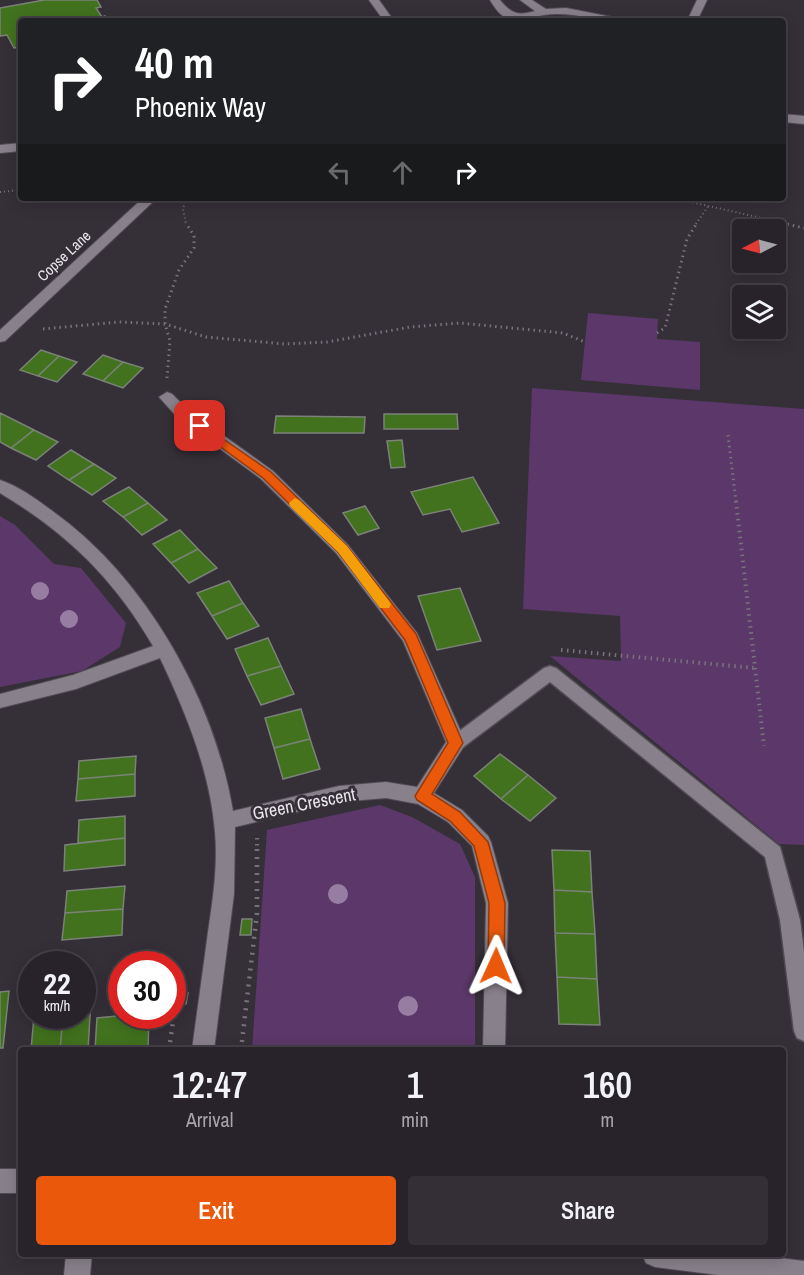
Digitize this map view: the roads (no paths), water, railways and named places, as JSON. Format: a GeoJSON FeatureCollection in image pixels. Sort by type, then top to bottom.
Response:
{"type":"FeatureCollection","features":[{"type":"Feature","properties":{"kind":"street"},"geometry":{"type":"LineString","coordinates":[[374,0],[387,18]]}},
{"type":"Feature","properties":{"kind":"street"},"geometry":{"type":"LineString","coordinates":[[495,0],[504,14],[516,18]]}},
{"type":"Feature","properties":{"kind":"street"},"geometry":{"type":"LineString","coordinates":[[525,0],[544,12]]}},
{"type":"Feature","properties":{"kind":"street"},"geometry":{"type":"LineString","coordinates":[[693,18],[702,0]]}},
{"type":"Feature","properties":{"kind":"street"},"geometry":{"type":"LineString","coordinates":[[524,18],[544,12],[566,11],[602,18]]}},
{"type":"Feature","properties":{"kind":"street"},"geometry":{"type":"LineString","coordinates":[[786,118],[804,120]]}},
{"type":"Feature","properties":{"kind":"street"},"geometry":{"type":"LineString","coordinates":[[0,150],[18,147]]}},
{"type":"Feature","properties":{"kind":"street","name":"Copse Lane"},"geometry":{"type":"LineString","coordinates":[[3,335],[148,201]]}},
{"type":"Feature","properties":{"kind":"street"},"geometry":{"type":"LineString","coordinates":[[167,397],[183,414],[267,475],[342,549],[411,638],[456,743],[422,796]]}},
{"type":"Feature","properties":{"kind":"street"},"geometry":{"type":"LineString","coordinates":[[0,486],[61,526],[106,565],[137,602],[165,649],[192,708],[213,764],[224,820],[225,880],[203,1047]]}},
{"type":"Feature","properties":{"kind":"street"},"geometry":{"type":"LineString","coordinates":[[0,701],[76,682],[165,649]]}},
{"type":"Feature","properties":{"kind":"street","name":"Green Crescent"},"geometry":{"type":"LineString","coordinates":[[224,820],[339,794],[386,790],[422,796],[455,816],[481,842],[497,903],[494,1047]]}},
{"type":"Feature","properties":{"kind":"street"},"geometry":{"type":"LineString","coordinates":[[0,1181],[18,1181]]}},
{"type":"Feature","properties":{"kind":"street"},"geometry":{"type":"LineString","coordinates":[[76,1275],[79,1257]]}},
{"type":"Feature","properties":{"kind":"street"},"geometry":{"type":"LineString","coordinates":[[677,1257],[804,1274]]}},
{"type":"Feature","properties":{"kind":"lane"},"geometry":{"type":"LineString","coordinates":[[456,743],[550,673],[773,853],[790,920],[804,1031]]}}]}
